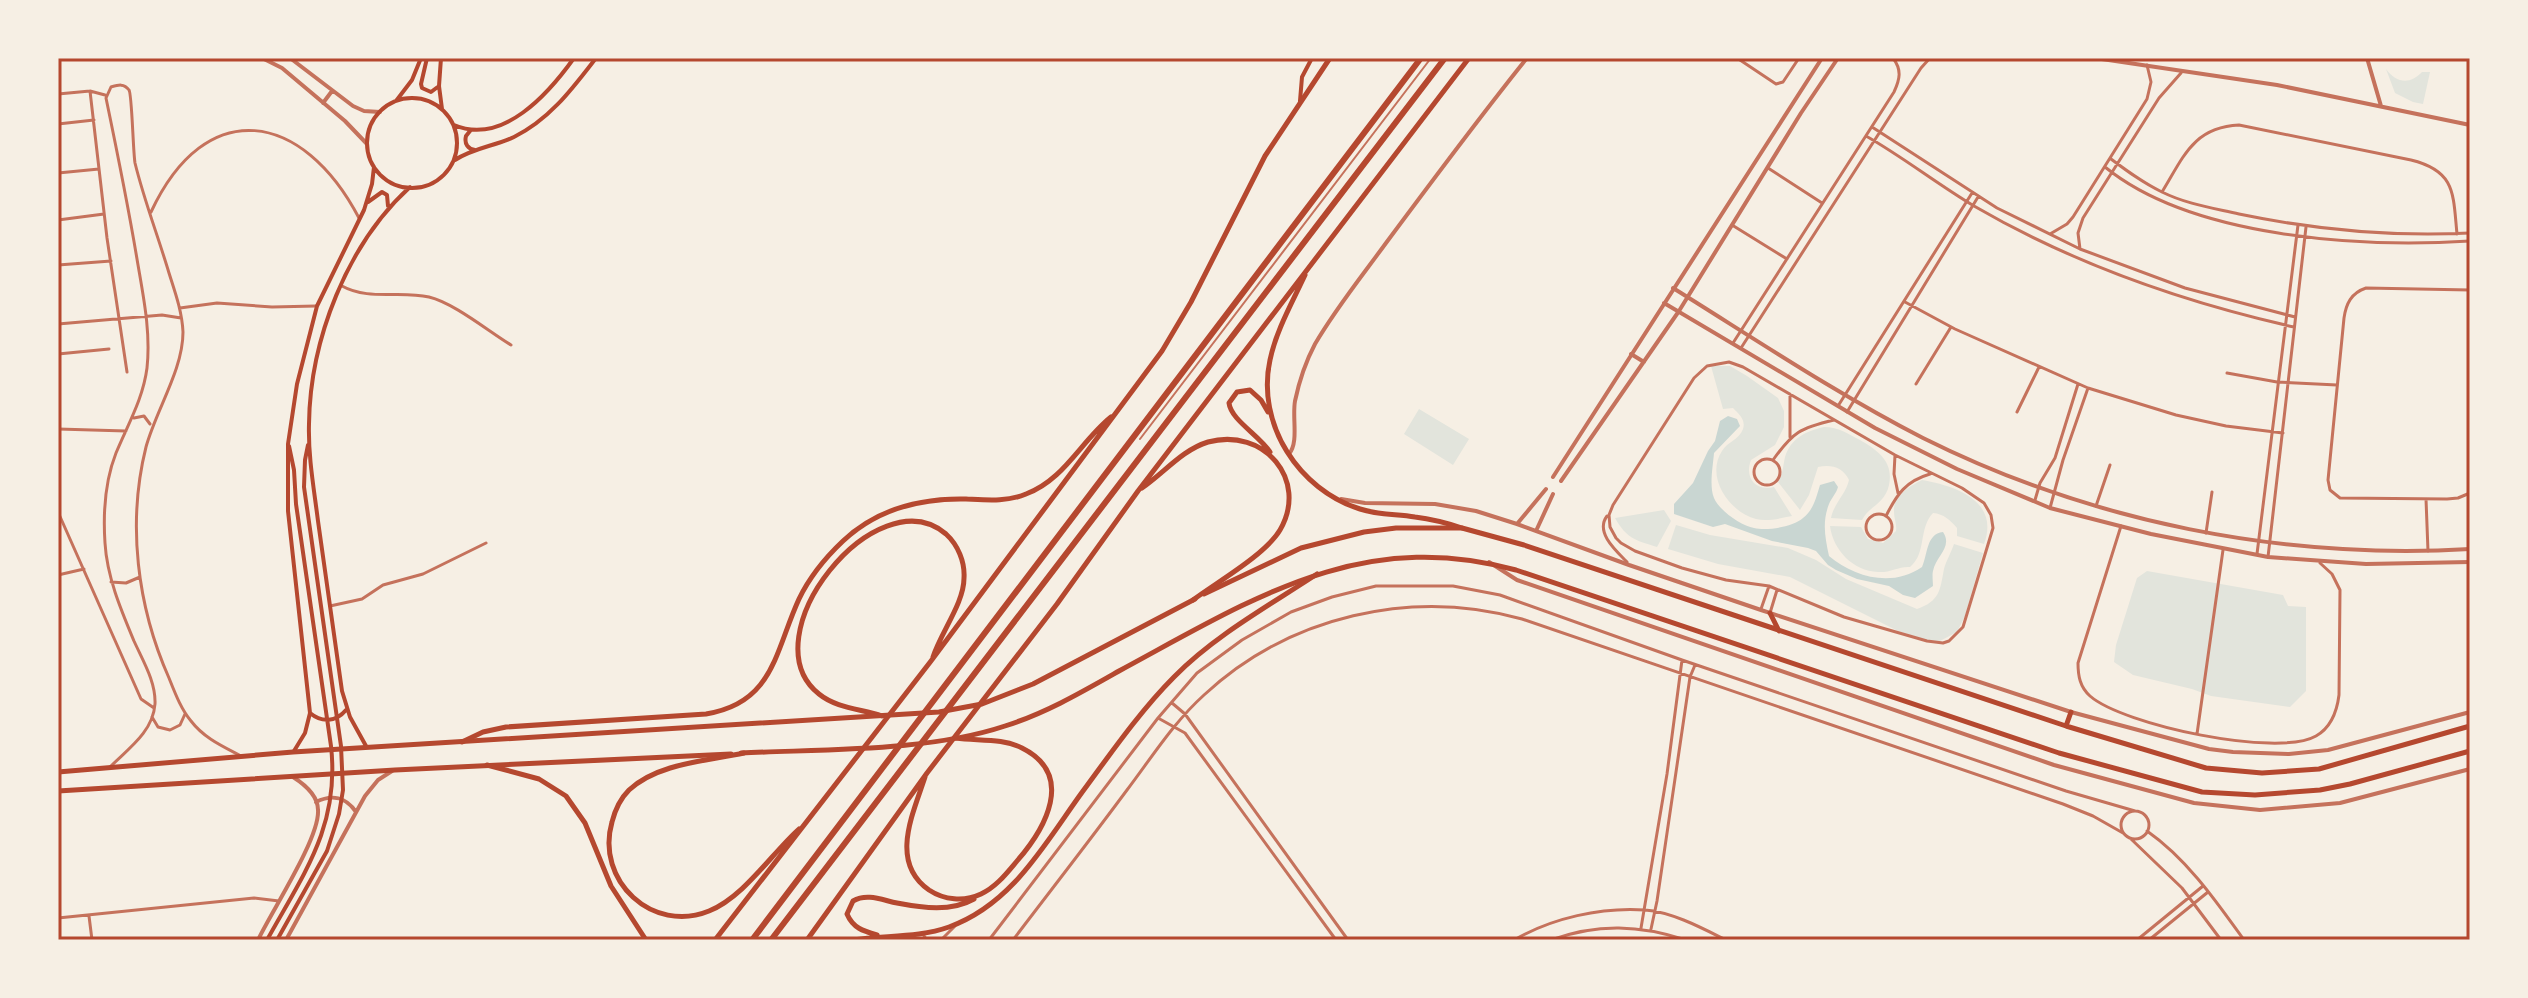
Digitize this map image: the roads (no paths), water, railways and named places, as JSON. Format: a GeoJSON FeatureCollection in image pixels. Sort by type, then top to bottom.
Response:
{"type":"FeatureCollection","features":[{"type":"Feature","properties":{"kind":"highway"},"geometry":{"type":"LineString","coordinates":[[752,940],[1421,58]]}},
{"type":"Feature","properties":{"kind":"highway"},"geometry":{"type":"LineString","coordinates":[[771,940],[1445,58]]}},
{"type":"Feature","properties":{"kind":"main road"},"geometry":{"type":"LineString","coordinates":[[424,58],[421,86],[426,92],[439,86]]}},
{"type":"Feature","properties":{"kind":"main road"},"geometry":{"type":"LineString","coordinates":[[293,752],[305,733],[310,713],[287,497],[288,444],[297,384],[317,306],[368,202],[374,167],[367,144],[370,127],[380,112],[396,101],[424,58]]}},
{"type":"Feature","properties":{"kind":"main road"},"geometry":{"type":"LineString","coordinates":[[441,58],[439,86],[442,109]]}},
{"type":"Feature","properties":{"kind":"main road"},"geometry":{"type":"LineString","coordinates":[[454,125],[472,130],[496,126],[531,107],[548,92],[574,58]]}},
{"type":"Feature","properties":{"kind":"main road"},"geometry":{"type":"LineString","coordinates":[[374,167],[390,181],[410,187],[427,185],[435,181],[453,161],[514,137],[542,119],[566,96],[596,58]]}},
{"type":"Feature","properties":{"kind":"main road"},"geometry":{"type":"LineString","coordinates":[[1300,101],[1302,77],[1312,58]]}},
{"type":"Feature","properties":{"kind":"main road"},"geometry":{"type":"LineString","coordinates":[[715,940],[931,661],[1177,328],[1265,156],[1330,58]]}},
{"type":"Feature","properties":{"kind":"main road"},"geometry":{"type":"LineString","coordinates":[[807,940],[927,773],[1057,604],[1138,491],[1469,58]]}},
{"type":"Feature","properties":{"kind":"main road"},"geometry":{"type":"LineString","coordinates":[[396,101],[420,99],[442,109],[454,125],[457,143],[453,161]]}},
{"type":"Feature","properties":{"kind":"main road"},"geometry":{"type":"LineString","coordinates":[[472,130],[465,139],[468,147],[475,150]]}},
{"type":"Feature","properties":{"kind":"main road"},"geometry":{"type":"LineString","coordinates":[[368,748],[346,709],[342,691],[309,442],[310,408],[317,363],[342,286],[387,209],[410,187]]}},
{"type":"Feature","properties":{"kind":"main road"},"geometry":{"type":"LineString","coordinates":[[368,202],[379,193],[384,193],[388,197],[387,209]]}},
{"type":"Feature","properties":{"kind":"main road"},"geometry":{"type":"LineString","coordinates":[[1271,416],[1267,377],[1272,349],[1309,266]]}},
{"type":"Feature","properties":{"kind":"main road"},"geometry":{"type":"LineString","coordinates":[[1193,600],[1265,548],[1286,518],[1288,499],[1283,473],[1259,437],[1230,411],[1231,397],[1243,389],[1250,390],[1261,400],[1289,454],[1305,475],[1330,496],[1363,510],[1418,517],[1524,545],[2178,761],[2220,770],[2291,772],[2333,766],[2470,726]]}},
{"type":"Feature","properties":{"kind":"main road"},"geometry":{"type":"LineString","coordinates":[[462,742],[483,732],[506,727],[706,714],[735,706],[755,691],[770,673],[799,601],[816,570],[858,529],[885,513],[916,503],[946,499],[1014,499],[1034,491],[1053,478],[1102,424],[1118,411]]}},
{"type":"Feature","properties":{"kind":"main road"},"geometry":{"type":"LineString","coordinates":[[1138,491],[1188,451],[1205,443],[1223,439],[1242,440],[1260,446],[1273,457]]}},
{"type":"Feature","properties":{"kind":"main road"},"geometry":{"type":"LineString","coordinates":[[277,940],[327,851],[343,790],[341,746],[304,487],[309,442]]}},
{"type":"Feature","properties":{"kind":"main road"},"geometry":{"type":"LineString","coordinates":[[267,940],[323,836],[333,785],[331,746],[296,504],[293,461],[288,444]]}},
{"type":"Feature","properties":{"kind":"main road"},"geometry":{"type":"LineString","coordinates":[[882,716],[827,700],[811,687],[798,659],[797,648],[800,628],[820,585],[842,557],[890,524],[902,521],[925,523],[954,543],[963,565],[959,599],[931,661]]}},
{"type":"Feature","properties":{"kind":"main road"},"geometry":{"type":"LineString","coordinates":[[58,771],[293,752],[939,712],[982,704],[1033,684],[1272,561],[1332,538],[1396,528],[1462,528]]}},
{"type":"Feature","properties":{"kind":"main road"},"geometry":{"type":"LineString","coordinates":[[58,791],[395,770],[916,744],[956,738],[1043,713],[1267,593],[1317,574],[1374,559],[1403,556],[1461,557],[1489,562],[2059,753],[2202,792],[2255,795],[2320,790],[2470,751]]}},
{"type":"Feature","properties":{"kind":"main road"},"geometry":{"type":"LineString","coordinates":[[853,940],[922,933],[957,924],[996,901],[1023,873],[1173,677],[1210,646],[1317,574]]}},
{"type":"Feature","properties":{"kind":"main road"},"geometry":{"type":"LineString","coordinates":[[1770,613],[1780,632]]}},
{"type":"Feature","properties":{"kind":"main road"},"geometry":{"type":"LineString","coordinates":[[310,713],[317,718],[331,720],[346,709]]}},
{"type":"Feature","properties":{"kind":"main road"},"geometry":{"type":"LineString","coordinates":[[2066,726],[2071,712]]}},
{"type":"Feature","properties":{"kind":"main road"},"geometry":{"type":"LineString","coordinates":[[881,937],[851,923],[847,914],[853,901],[865,897],[919,906],[964,905],[1001,879],[1025,852],[1041,829],[1052,803],[1051,782],[1033,755],[1015,745],[956,738]]}},
{"type":"Feature","properties":{"kind":"main road"},"geometry":{"type":"LineString","coordinates":[[744,753],[667,770],[627,791],[616,809],[609,843],[613,868],[629,895],[645,907],[664,915],[708,912],[738,891],[812,817]]}},
{"type":"Feature","properties":{"kind":"main road"},"geometry":{"type":"LineString","coordinates":[[487,765],[539,779],[566,796],[585,823],[611,886],[646,940]]}},
{"type":"Feature","properties":{"kind":"main road"},"geometry":{"type":"LineString","coordinates":[[927,773],[907,837],[911,871],[927,889],[945,897],[959,899],[982,894]]}},
{"type":"Feature","properties":{"kind":"street"},"geometry":{"type":"LineString","coordinates":[[262,58],[282,68],[345,121],[367,144]]}},
{"type":"Feature","properties":{"kind":"street"},"geometry":{"type":"LineString","coordinates":[[290,58],[358,109],[380,112]]}},
{"type":"Feature","properties":{"kind":"street"},"geometry":{"type":"LineString","coordinates":[[1289,454],[1295,444],[1293,423],[1296,395],[1316,343],[1464,136],[1527,58]]}},
{"type":"Feature","properties":{"kind":"street"},"geometry":{"type":"LineString","coordinates":[[1737,58],[1776,84],[1783,82],[1799,58]]}},
{"type":"Feature","properties":{"kind":"street"},"geometry":{"type":"LineString","coordinates":[[1553,477],[1822,58]]}},
{"type":"Feature","properties":{"kind":"street"},"geometry":{"type":"LineString","coordinates":[[1561,481],[1679,311],[1838,58]]}},
{"type":"Feature","properties":{"kind":"street"},"geometry":{"type":"LineString","coordinates":[[1733,343],[1898,83],[1899,68],[1893,58]]}},
{"type":"Feature","properties":{"kind":"street"},"geometry":{"type":"LineString","coordinates":[[1741,348],[1930,58]]}},
{"type":"Feature","properties":{"kind":"street"},"geometry":{"type":"LineString","coordinates":[[2095,58],[2277,85],[2470,125]]}},
{"type":"Feature","properties":{"kind":"street"},"geometry":{"type":"LineString","coordinates":[[2367,58],[2381,106]]}},
{"type":"Feature","properties":{"kind":"street"},"geometry":{"type":"LineString","coordinates":[[2049,235],[2073,217],[2147,99],[2151,82],[2147,65]]}},
{"type":"Feature","properties":{"kind":"street"},"geometry":{"type":"LineString","coordinates":[[2080,249],[2078,233],[2083,218],[2164,90],[2186,70]]}},
{"type":"Feature","properties":{"kind":"street"},"geometry":{"type":"LineString","coordinates":[[110,767],[137,740],[152,717],[155,694],[111,582],[105,544],[105,504],[112,466],[132,419],[146,374],[148,352],[147,318],[107,95],[117,85],[126,86],[131,94],[133,150],[180,308],[183,334],[178,362],[151,427],[142,466],[136,511],[140,577],[156,645],[185,712],[207,737],[241,756]]}},
{"type":"Feature","properties":{"kind":"street"},"geometry":{"type":"LineString","coordinates":[[58,94],[90,91],[107,95]]}},
{"type":"Feature","properties":{"kind":"street"},"geometry":{"type":"LineString","coordinates":[[90,91],[127,372]]}},
{"type":"Feature","properties":{"kind":"street"},"geometry":{"type":"LineString","coordinates":[[323,103],[332,91]]}},
{"type":"Feature","properties":{"kind":"street"},"geometry":{"type":"LineString","coordinates":[[1787,110],[1798,118]]}},
{"type":"Feature","properties":{"kind":"street"},"geometry":{"type":"LineString","coordinates":[[58,124],[94,120]]}},
{"type":"Feature","properties":{"kind":"street"},"geometry":{"type":"LineString","coordinates":[[2162,192],[2190,146],[2214,129],[2239,125],[2411,160],[2435,168],[2444,175],[2450,186],[2457,234]]}},
{"type":"Feature","properties":{"kind":"street"},"geometry":{"type":"LineString","coordinates":[[1872,127],[1978,197],[2080,249],[2185,288],[2295,317]]}},
{"type":"Feature","properties":{"kind":"street"},"geometry":{"type":"LineString","coordinates":[[151,212],[164,186],[192,152],[221,135],[253,130],[284,137],[306,151],[340,187],[360,220]]}},
{"type":"Feature","properties":{"kind":"street"},"geometry":{"type":"LineString","coordinates":[[1866,136],[1966,201],[2076,256],[2182,297],[2294,327]]}},
{"type":"Feature","properties":{"kind":"street"},"geometry":{"type":"LineString","coordinates":[[2111,159],[2162,192],[2208,208],[2298,225],[2372,234],[2470,233]]}},
{"type":"Feature","properties":{"kind":"street"},"geometry":{"type":"LineString","coordinates":[[2105,167],[2146,193],[2178,208],[2231,222],[2305,236],[2409,244],[2470,241]]}},
{"type":"Feature","properties":{"kind":"street"},"geometry":{"type":"LineString","coordinates":[[1768,168],[1822,203]]}},
{"type":"Feature","properties":{"kind":"street"},"geometry":{"type":"LineString","coordinates":[[58,173],[99,169]]}},
{"type":"Feature","properties":{"kind":"street"},"geometry":{"type":"LineString","coordinates":[[1838,407],[1972,193]]}},
{"type":"Feature","properties":{"kind":"street"},"geometry":{"type":"LineString","coordinates":[[1847,412],[1978,197]]}},
{"type":"Feature","properties":{"kind":"street"},"geometry":{"type":"LineString","coordinates":[[58,220],[104,214]]}},
{"type":"Feature","properties":{"kind":"street"},"geometry":{"type":"LineString","coordinates":[[1731,224],[1787,259]]}},
{"type":"Feature","properties":{"kind":"street"},"geometry":{"type":"LineString","coordinates":[[2257,555],[2298,225]]}},
{"type":"Feature","properties":{"kind":"street"},"geometry":{"type":"LineString","coordinates":[[2268,557],[2306,226]]}},
{"type":"Feature","properties":{"kind":"street"},"geometry":{"type":"LineString","coordinates":[[58,265],[111,261]]}},
{"type":"Feature","properties":{"kind":"street"},"geometry":{"type":"LineString","coordinates":[[342,286],[364,294],[432,298],[511,345]]}},
{"type":"Feature","properties":{"kind":"street"},"geometry":{"type":"LineString","coordinates":[[1673,288],[1845,395],[1924,438],[2055,495],[2206,533],[2364,551],[2470,549]]}},
{"type":"Feature","properties":{"kind":"street"},"geometry":{"type":"LineString","coordinates":[[2182,297],[2185,288]]}},
{"type":"Feature","properties":{"kind":"street"},"geometry":{"type":"LineString","coordinates":[[2470,290],[2366,288],[2358,291],[2346,306],[2328,480],[2334,495],[2348,499],[2458,498],[2470,493]]}},
{"type":"Feature","properties":{"kind":"street"},"geometry":{"type":"LineString","coordinates":[[1905,302],[1951,327],[2088,388],[2176,415],[2283,433]]}},
{"type":"Feature","properties":{"kind":"street"},"geometry":{"type":"LineString","coordinates":[[180,308],[217,303],[317,306]]}},
{"type":"Feature","properties":{"kind":"street"},"geometry":{"type":"LineString","coordinates":[[1664,303],[1847,412],[1943,462],[2050,508],[2223,550],[2268,557],[2385,564],[2470,562]]}},
{"type":"Feature","properties":{"kind":"street"},"geometry":{"type":"LineString","coordinates":[[58,324],[162,315],[182,319]]}},
{"type":"Feature","properties":{"kind":"street"},"geometry":{"type":"LineString","coordinates":[[1916,384],[1951,327]]}},
{"type":"Feature","properties":{"kind":"street"},"geometry":{"type":"LineString","coordinates":[[58,354],[109,349]]}},
{"type":"Feature","properties":{"kind":"street"},"geometry":{"type":"LineString","coordinates":[[1631,354],[1644,362]]}},
{"type":"Feature","properties":{"kind":"street"},"geometry":{"type":"LineString","coordinates":[[1609,515],[1610,527],[1616,538],[1635,551],[1712,577],[1769,586],[1844,617],[1919,640],[1943,643],[1955,637],[1965,621],[1990,541],[1993,521],[1988,508],[1979,498],[1895,455],[1736,364],[1723,362],[1707,366],[1689,385],[1604,520],[1605,534],[1629,565]]}},
{"type":"Feature","properties":{"kind":"street"},"geometry":{"type":"LineString","coordinates":[[2017,412],[2039,367]]}},
{"type":"Feature","properties":{"kind":"street"},"geometry":{"type":"LineString","coordinates":[[2227,373],[2277,382],[2337,385]]}},
{"type":"Feature","properties":{"kind":"street"},"geometry":{"type":"LineString","coordinates":[[2034,502],[2055,458],[2078,384]]}},
{"type":"Feature","properties":{"kind":"street"},"geometry":{"type":"LineString","coordinates":[[2050,508],[2088,388]]}},
{"type":"Feature","properties":{"kind":"street"},"geometry":{"type":"LineString","coordinates":[[1790,394],[1790,437]]}},
{"type":"Feature","properties":{"kind":"street"},"geometry":{"type":"LineString","coordinates":[[132,419],[144,416],[151,427]]}},
{"type":"Feature","properties":{"kind":"street"},"geometry":{"type":"LineString","coordinates":[[1773,461],[1790,437],[1806,428],[1834,420]]}},
{"type":"Feature","properties":{"kind":"street"},"geometry":{"type":"LineString","coordinates":[[58,429],[126,431]]}},
{"type":"Feature","properties":{"kind":"street"},"geometry":{"type":"LineString","coordinates":[[1895,455],[1894,474],[1898,493]]}},
{"type":"Feature","properties":{"kind":"street"},"geometry":{"type":"LineString","coordinates":[[1762,460],[1773,461],[1779,469],[1778,479],[1769,485],[1759,482],[1754,473],[1758,463],[1762,460]]}},
{"type":"Feature","properties":{"kind":"street"},"geometry":{"type":"LineString","coordinates":[[2096,506],[2110,465]]}},
{"type":"Feature","properties":{"kind":"street"},"geometry":{"type":"LineString","coordinates":[[1886,516],[1898,493],[1912,481],[1930,474]]}},
{"type":"Feature","properties":{"kind":"street"},"geometry":{"type":"LineString","coordinates":[[1517,524],[1546,489]]}},
{"type":"Feature","properties":{"kind":"street"},"geometry":{"type":"LineString","coordinates":[[2206,533],[2212,492]]}},
{"type":"Feature","properties":{"kind":"street"},"geometry":{"type":"LineString","coordinates":[[1536,531],[1553,494]]}},
{"type":"Feature","properties":{"kind":"street"},"geometry":{"type":"LineString","coordinates":[[1330,496],[1365,503],[1414,502],[1455,507],[1517,524],[1761,610],[2071,712],[2209,749],[2279,754],[2328,750],[2470,712]]}},
{"type":"Feature","properties":{"kind":"street"},"geometry":{"type":"LineString","coordinates":[[2426,499],[2428,551]]}},
{"type":"Feature","properties":{"kind":"street"},"geometry":{"type":"LineString","coordinates":[[58,512],[141,699],[154,709]]}},
{"type":"Feature","properties":{"kind":"street"},"geometry":{"type":"LineString","coordinates":[[1876,514],[1886,516],[1892,524],[1889,535],[1874,539],[1867,531],[1868,520],[1876,514]]}},
{"type":"Feature","properties":{"kind":"street"},"geometry":{"type":"LineString","coordinates":[[2121,526],[2078,663],[2082,686],[2089,696],[2111,708],[2197,734],[2249,742],[2293,742],[2316,736],[2333,719],[2339,695],[2340,590],[2332,574],[2317,560]]}},
{"type":"Feature","properties":{"kind":"street"},"geometry":{"type":"LineString","coordinates":[[330,606],[367,598],[383,585],[415,577],[486,543]]}},
{"type":"Feature","properties":{"kind":"street"},"geometry":{"type":"LineString","coordinates":[[2197,734],[2223,550]]}},
{"type":"Feature","properties":{"kind":"street"},"geometry":{"type":"LineString","coordinates":[[1489,562],[1517,580],[2039,760],[2194,803],[2260,810],[2340,803],[2369,798],[2470,769]]}},
{"type":"Feature","properties":{"kind":"street"},"geometry":{"type":"LineString","coordinates":[[58,575],[84,569]]}},
{"type":"Feature","properties":{"kind":"street"},"geometry":{"type":"LineString","coordinates":[[111,582],[126,583],[140,577]]}},
{"type":"Feature","properties":{"kind":"street"},"geometry":{"type":"LineString","coordinates":[[989,940],[1158,718],[1197,673],[1242,640],[1291,612],[1376,586],[1453,586],[1500,595],[2066,791],[2135,811],[2147,818],[2147,831],[2141,838],[2131,839]]}},
{"type":"Feature","properties":{"kind":"street"},"geometry":{"type":"LineString","coordinates":[[1761,610],[1769,586]]}},
{"type":"Feature","properties":{"kind":"street"},"geometry":{"type":"LineString","coordinates":[[1770,613],[1777,589]]}},
{"type":"Feature","properties":{"kind":"street"},"geometry":{"type":"LineString","coordinates":[[1013,940],[1185,714],[1234,670],[1295,635],[1337,619],[1406,607],[1472,608],[1508,615],[2093,816],[2131,839],[2191,898],[2221,940]]}},
{"type":"Feature","properties":{"kind":"street"},"geometry":{"type":"LineString","coordinates":[[1641,928],[1682,660]]}},
{"type":"Feature","properties":{"kind":"street"},"geometry":{"type":"LineString","coordinates":[[1651,929],[1690,677],[1695,664]]}},
{"type":"Feature","properties":{"kind":"street"},"geometry":{"type":"LineString","coordinates":[[1171,702],[1185,714],[1348,940]]}},
{"type":"Feature","properties":{"kind":"street"},"geometry":{"type":"LineString","coordinates":[[152,717],[158,727],[170,730],[180,725],[185,712]]}},
{"type":"Feature","properties":{"kind":"street"},"geometry":{"type":"LineString","coordinates":[[1158,718],[1185,733],[1336,940]]}},
{"type":"Feature","properties":{"kind":"street"},"geometry":{"type":"LineString","coordinates":[[286,940],[373,785],[395,770]]}},
{"type":"Feature","properties":{"kind":"street"},"geometry":{"type":"LineString","coordinates":[[258,940],[312,838],[318,814],[316,802],[307,787],[291,776]]}},
{"type":"Feature","properties":{"kind":"street"},"geometry":{"type":"LineString","coordinates":[[316,802],[337,797],[350,804],[356,812]]}},
{"type":"Feature","properties":{"kind":"street"},"geometry":{"type":"LineString","coordinates":[[2123,833],[2121,821],[2127,813],[2135,811]]}},
{"type":"Feature","properties":{"kind":"street"},"geometry":{"type":"LineString","coordinates":[[2147,831],[2169,849],[2203,886],[2244,940]]}},
{"type":"Feature","properties":{"kind":"street"},"geometry":{"type":"LineString","coordinates":[[2137,940],[2203,886]]}},
{"type":"Feature","properties":{"kind":"street"},"geometry":{"type":"LineString","coordinates":[[2149,940],[2208,892]]}},
{"type":"Feature","properties":{"kind":"street"},"geometry":{"type":"LineString","coordinates":[[58,918],[254,898],[279,901]]}},
{"type":"Feature","properties":{"kind":"street"},"geometry":{"type":"LineString","coordinates":[[1514,940],[1564,918],[1598,912],[1644,910],[1655,911],[1726,940]]}},
{"type":"Feature","properties":{"kind":"street"},"geometry":{"type":"LineString","coordinates":[[89,915],[92,940]]}},
{"type":"Feature","properties":{"kind":"street"},"geometry":{"type":"LineString","coordinates":[[941,940],[957,924]]}},
{"type":"Feature","properties":{"kind":"street"},"geometry":{"type":"LineString","coordinates":[[1551,940],[1582,931],[1641,928],[1686,940]]}},
{"type":"Feature","properties":{"kind":"street"},"geometry":{"type":"LineString","coordinates":[[922,933],[927,940]]}},
{"type":"Feature","properties":{"kind":"lane"},"geometry":{"type":"LineString","coordinates":[[1140,439],[1431,58]]}}]}
